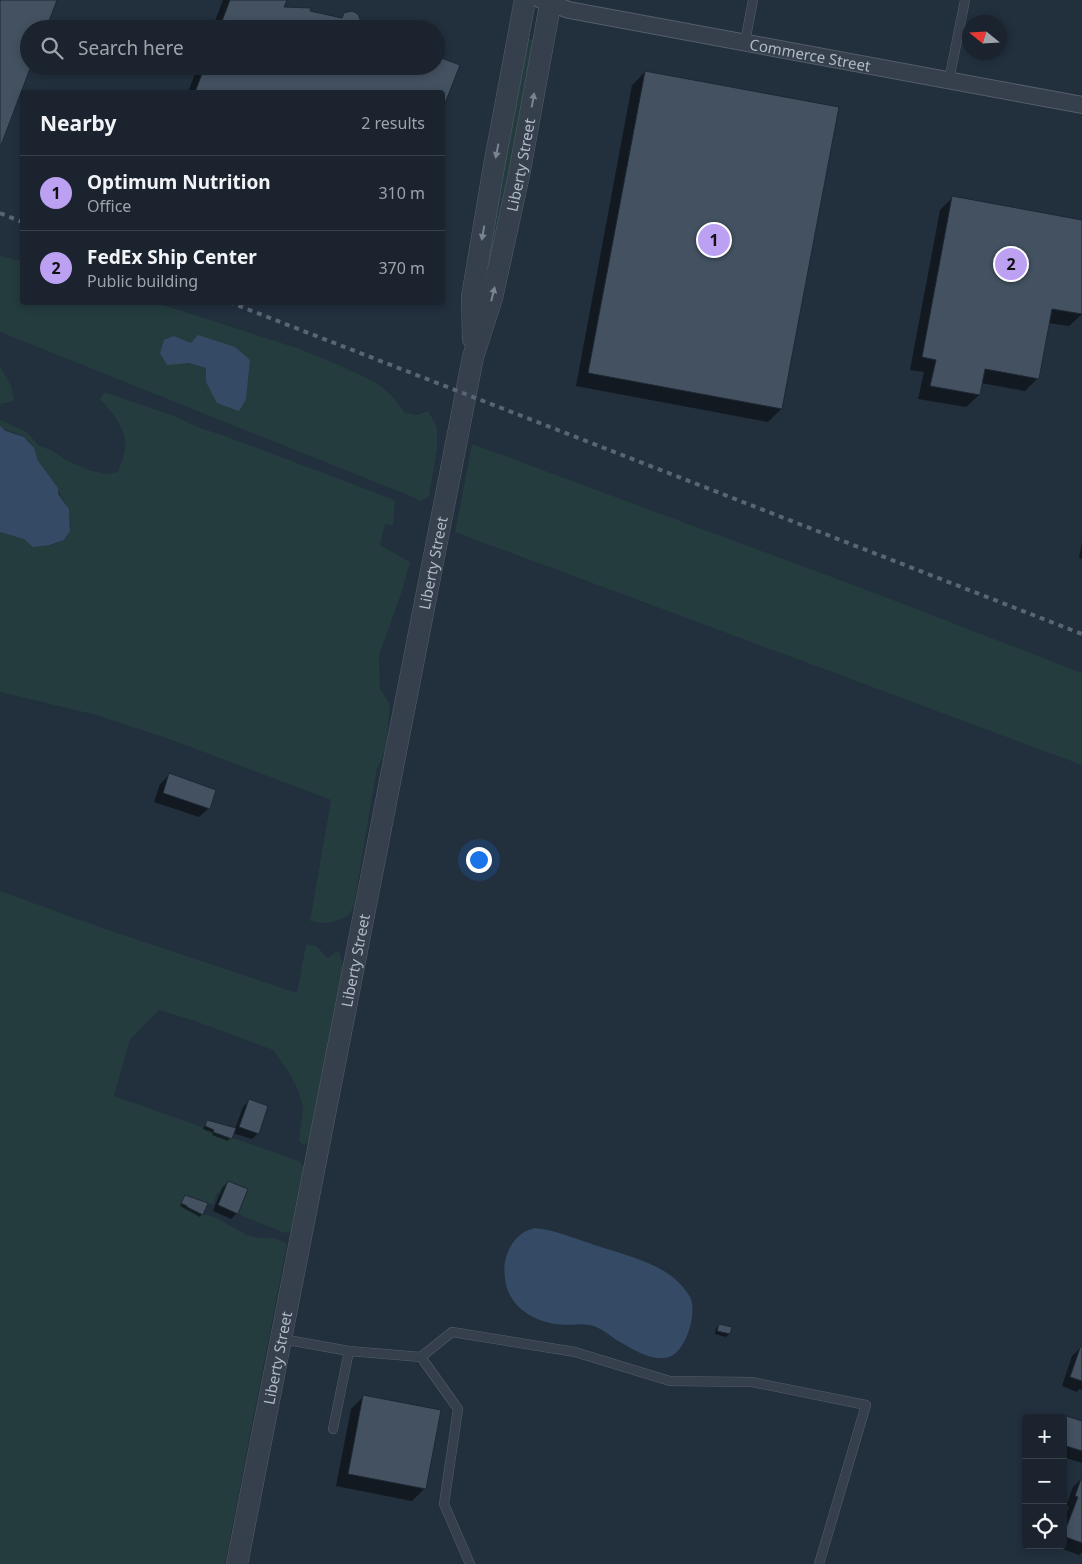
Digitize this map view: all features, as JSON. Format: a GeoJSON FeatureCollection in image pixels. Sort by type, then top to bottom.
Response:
{"type":"FeatureCollection","features":[{"type":"Feature","properties":{"kind":"street","name":"Liberty Street"},"geometry":{"type":"LineString","coordinates":[[473,357],[472,297],[525,0]]}},
{"type":"Feature","properties":{"kind":"street","name":"Liberty Street"},"geometry":{"type":"LineString","coordinates":[[237,1564],[473,357],[492,298],[519,175],[547,1]]}},
{"type":"Feature","properties":{"kind":"street","name":"Commerce Street"},"geometry":{"type":"LineString","coordinates":[[547,1],[569,10],[1082,105]]}},
{"type":"Feature","properties":{"kind":"lane"},"geometry":{"type":"LineString","coordinates":[[745,42],[753,0]]}},
{"type":"Feature","properties":{"kind":"lane"},"geometry":{"type":"LineString","coordinates":[[949,80],[964,0]]}},
{"type":"Feature","properties":{"kind":"lane"},"geometry":{"type":"LineString","coordinates":[[281,1339],[350,1351],[420,1357],[452,1332],[575,1352],[670,1381],[752,1382],[866,1405],[819,1564]]}},
{"type":"Feature","properties":{"kind":"lane"},"geometry":{"type":"LineString","coordinates":[[333,1429],[350,1351]]}},
{"type":"Feature","properties":{"kind":"lane"},"geometry":{"type":"LineString","coordinates":[[420,1357],[458,1409],[444,1504],[470,1564]]}},
{"type":"Feature","properties":{"kind":"green space"},"geometry":{"type":"Polygon","coordinates":[[[528,38],[535,41],[484,301],[495,198],[528,38]]]}},
{"type":"Feature","properties":{"kind":"green space"},"geometry":{"type":"Polygon","coordinates":[[[0,256],[20,261],[20,305],[163,305],[300,349],[334,363],[375,382],[391,395],[405,413],[417,415],[428,411],[437,427],[437,450],[429,496],[420,502],[415,498],[0,332],[0,256]],[[174,336],[189,363],[206,368],[206,382],[239,410],[246,400],[250,360],[191,343],[174,336]]]}},
{"type":"Feature","properties":{"kind":"green space"},"geometry":{"type":"Polygon","coordinates":[[[0,366],[11,386],[14,401],[0,404],[0,366]]]}},
{"type":"Feature","properties":{"kind":"green space"},"geometry":{"type":"Polygon","coordinates":[[[104,392],[177,417],[200,428],[395,500],[393,526],[385,524],[380,545],[410,562],[379,656],[380,689],[390,704],[387,737],[381,762],[377,768],[354,905],[350,914],[341,919],[326,923],[310,921],[331,800],[172,740],[96,715],[0,692],[0,532],[36,543],[51,545],[66,538],[70,529],[70,520],[68,509],[63,499],[39,463],[30,442],[21,435],[0,426],[0,420],[27,432],[39,446],[51,450],[66,460],[88,470],[106,474],[118,472],[124,452],[124,435],[118,422],[100,399],[104,392]]]}},
{"type":"Feature","properties":{"kind":"green space"},"geometry":{"type":"Polygon","coordinates":[[[472,444],[867,590],[1082,673],[1082,765],[455,532],[472,444]]]}},
{"type":"Feature","properties":{"kind":"green space"},"geometry":{"type":"Polygon","coordinates":[[[0,891],[108,930],[297,993],[306,944],[316,946],[328,958],[336,952],[340,953],[343,968],[309,1142],[304,1145],[299,1141],[303,1108],[298,1090],[290,1074],[273,1050],[159,1010],[130,1040],[114,1096],[299,1161],[304,1167],[294,1226],[291,1231],[285,1233],[238,1214],[248,1189],[228,1181],[222,1195],[217,1193],[213,1205],[185,1195],[181,1203],[187,1206],[187,1208],[216,1218],[247,1235],[259,1238],[275,1238],[287,1244],[225,1564],[0,1564],[0,891]]]}},
{"type":"Feature","properties":{"kind":"water"},"geometry":{"type":"Polygon","coordinates":[[[198,335],[235,347],[250,360],[246,400],[239,411],[217,403],[206,382],[206,368],[189,363],[167,365],[160,353],[164,340],[174,336],[191,343],[198,335]]]}},
{"type":"Feature","properties":{"kind":"water"},"geometry":{"type":"Polygon","coordinates":[[[0,426],[6,431],[24,437],[34,448],[38,461],[58,488],[58,494],[69,509],[70,531],[64,540],[50,545],[33,547],[24,539],[0,532],[0,426]]]}},
{"type":"Feature","properties":{"kind":"water"},"geometry":{"type":"Polygon","coordinates":[[[535,1228],[549,1230],[631,1257],[658,1268],[671,1276],[690,1297],[692,1304],[689,1331],[681,1348],[669,1357],[650,1357],[594,1326],[586,1324],[560,1325],[540,1320],[525,1312],[509,1293],[504,1272],[506,1256],[512,1244],[526,1231],[535,1228]]]}},
{"type":"Feature","properties":{"kind":"building"},"geometry":{"type":"Polygon","coordinates":[[[0,0],[57,0],[49,20],[20,20],[20,75],[28,75],[22,90],[20,90],[20,95],[0,148],[0,0]]]}},
{"type":"Feature","properties":{"kind":"building"},"geometry":{"type":"Polygon","coordinates":[[[230,0],[287,0],[284,7],[311,8],[310,11],[342,18],[344,13],[352,11],[358,14],[360,19],[360,20],[222,20],[230,0]]]}},
{"type":"Feature","properties":{"kind":"building"},"geometry":{"type":"Polygon","coordinates":[[[445,59],[460,65],[445,103],[445,90],[196,90],[202,75],[445,75],[445,59]]]}},
{"type":"Feature","properties":{"kind":"building"},"geometry":{"type":"Polygon","coordinates":[[[645,71],[839,107],[782,409],[588,373],[645,71]]]}},
{"type":"Feature","properties":{"kind":"building"},"geometry":{"type":"Polygon","coordinates":[[[952,196],[1082,220],[1082,314],[1052,309],[1039,379],[985,369],[980,395],[930,386],[936,360],[922,357],[952,196]]]}},
{"type":"Feature","properties":{"kind":"building"},"geometry":{"type":"Polygon","coordinates":[[[169,773],[216,790],[210,809],[163,793],[169,773]]]}},
{"type":"Feature","properties":{"kind":"building"},"geometry":{"type":"Polygon","coordinates":[[[249,1099],[268,1106],[259,1134],[239,1127],[249,1099]]]}},
{"type":"Feature","properties":{"kind":"building"},"geometry":{"type":"Polygon","coordinates":[[[207,1120],[236,1128],[232,1139],[213,1132],[214,1130],[205,1126],[207,1120]]]}},
{"type":"Feature","properties":{"kind":"building"},"geometry":{"type":"Polygon","coordinates":[[[228,1181],[248,1189],[238,1214],[218,1205],[228,1181]]]}},
{"type":"Feature","properties":{"kind":"building"},"geometry":{"type":"Polygon","coordinates":[[[185,1195],[208,1203],[203,1215],[181,1203],[185,1195]]]}},
{"type":"Feature","properties":{"kind":"building"},"geometry":{"type":"Polygon","coordinates":[[[719,1324],[732,1327],[730,1334],[717,1331],[719,1324]]]}},
{"type":"Feature","properties":{"kind":"building"},"geometry":{"type":"Polygon","coordinates":[[[1082,1346],[1082,1381],[1070,1377],[1082,1346]]]}},
{"type":"Feature","properties":{"kind":"building"},"geometry":{"type":"Polygon","coordinates":[[[363,1395],[441,1410],[426,1489],[348,1474],[363,1395]]]}},
{"type":"Feature","properties":{"kind":"building"},"geometry":{"type":"Polygon","coordinates":[[[1067,1416],[1082,1421],[1082,1451],[1067,1446],[1067,1416]]]}},
{"type":"Feature","properties":{"kind":"building"},"geometry":{"type":"Polygon","coordinates":[[[1082,1476],[1082,1543],[1067,1537],[1067,1526],[1078,1497],[1075,1496],[1082,1476]]]}},
{"type":"Feature","properties":{"kind":"railway"},"geometry":{"type":"LineString","coordinates":[[0,213],[20,221]]}},
{"type":"Feature","properties":{"kind":"railway"},"geometry":{"type":"LineString","coordinates":[[237,305],[1082,634]]}},
{"type":"Feature","properties":{"kind":"place","name":"Optimum Nutrition"},"geometry":{"type":"Point","coordinates":[714,240]}},
{"type":"Feature","properties":{"kind":"place","name":"FedEx Ship Center"},"geometry":{"type":"Point","coordinates":[1011,264]}}]}
